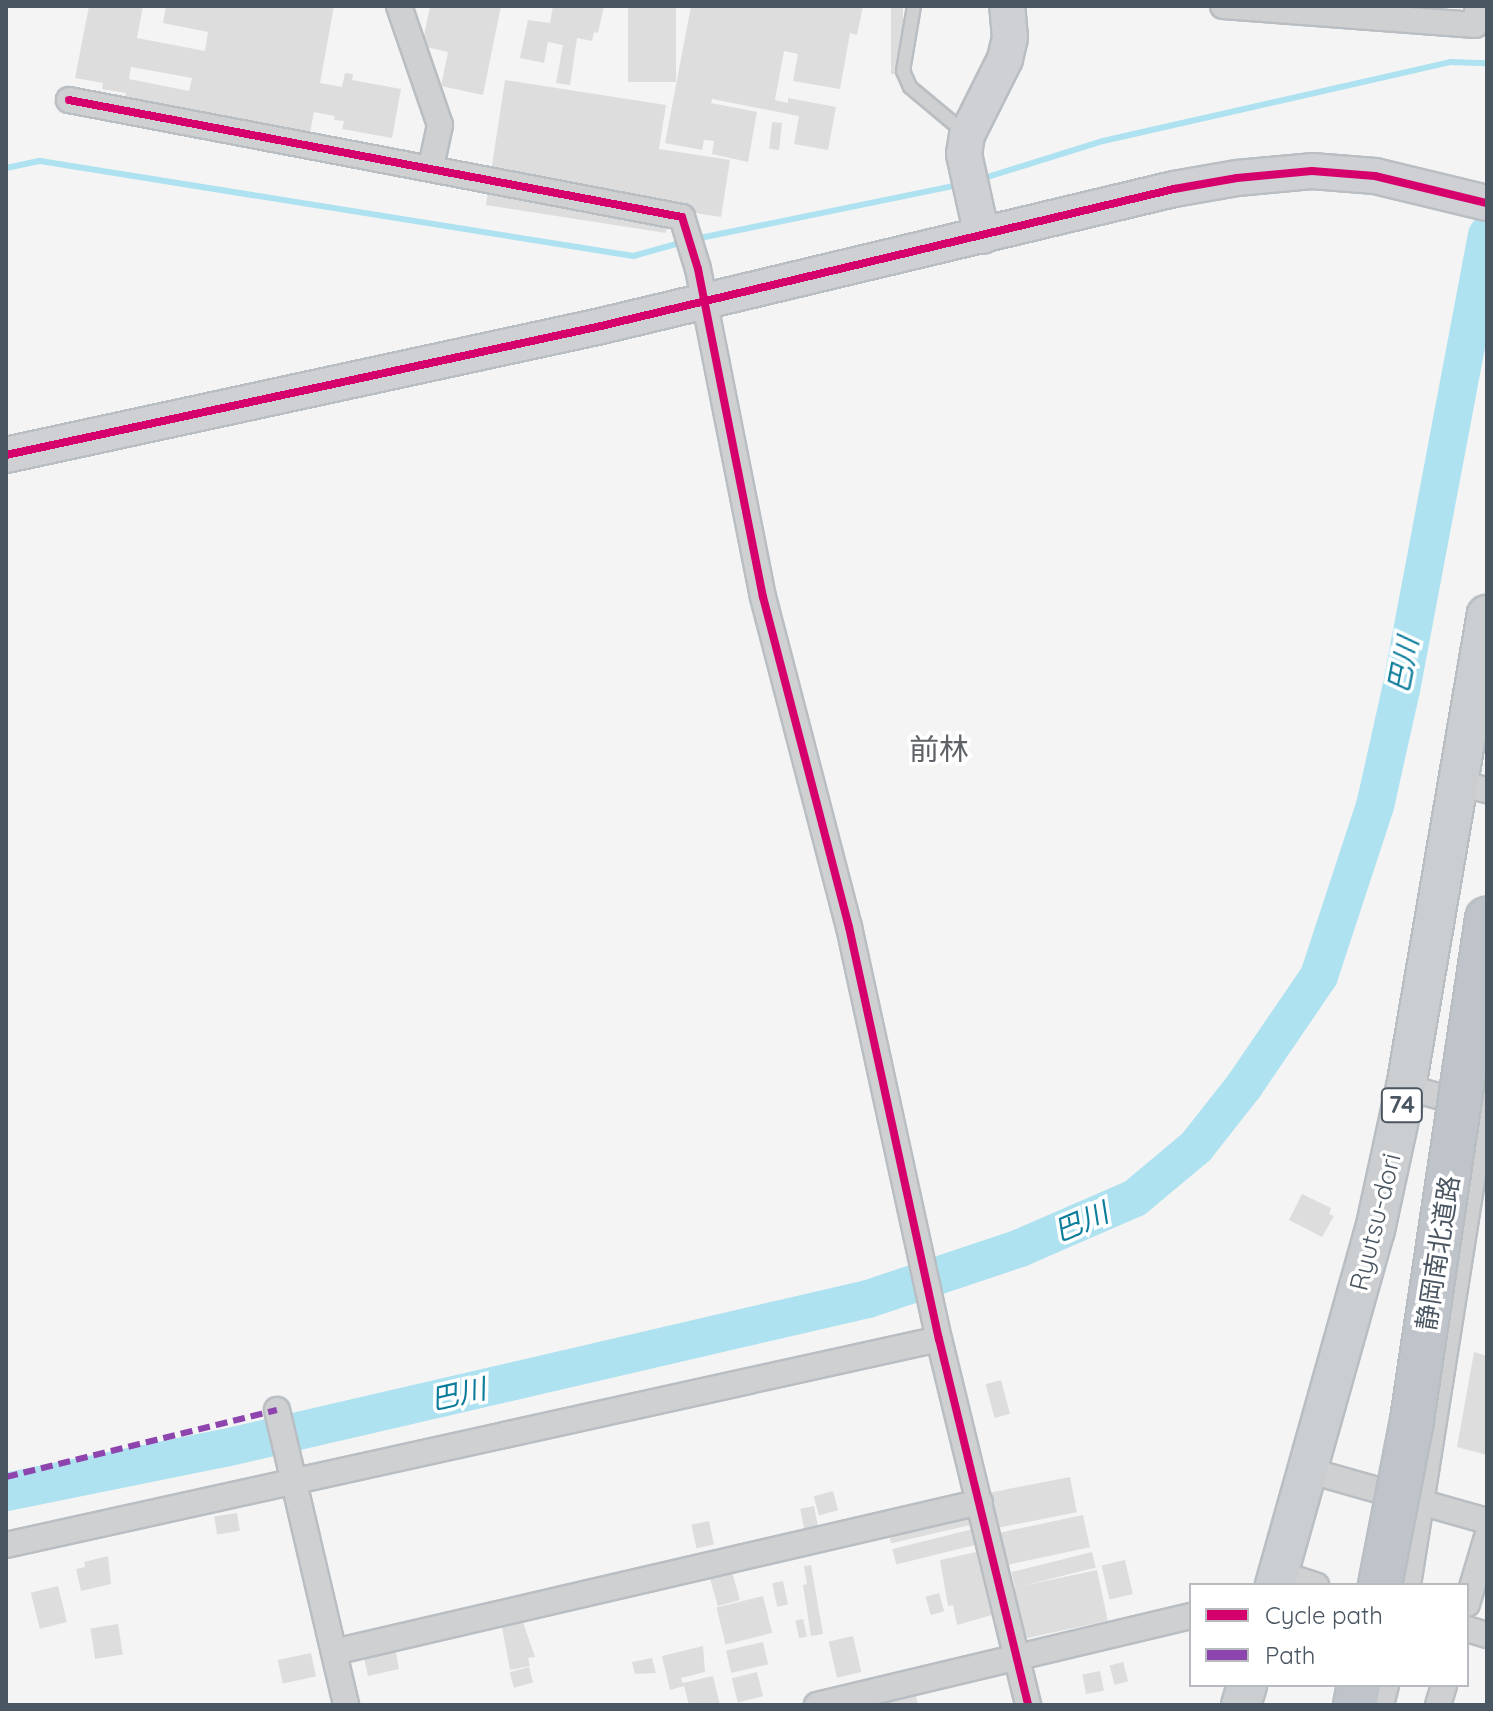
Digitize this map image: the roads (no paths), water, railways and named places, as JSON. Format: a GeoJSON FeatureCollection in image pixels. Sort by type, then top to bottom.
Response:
{"type":"FeatureCollection","features":[{"type":"Feature","properties":{"kind":"highway","name":"静岡南北道路"},"geometry":{"type":"LineString","coordinates":[[1380,1583],[1421,1359],[1487,919]]}},
{"type":"Feature","properties":{"kind":"highway","name":"静岡南北道路"},"geometry":{"type":"LineString","coordinates":[[1391,1583],[1422,1422],[1487,995]]}},
{"type":"Feature","properties":{"kind":"main road","name":"Ryutsu-dori"},"geometry":{"type":"LineString","coordinates":[[1276,1579],[1375,1230],[1473,787],[1487,615]]}},
{"type":"Feature","properties":{"kind":"street"},"geometry":{"type":"LineString","coordinates":[[399,6],[440,125],[431,167]]}},
{"type":"Feature","properties":{"kind":"street"},"geometry":{"type":"LineString","coordinates":[[978,220],[966,144],[1005,59],[1010,38],[1007,6]]}},
{"type":"Feature","properties":{"kind":"street"},"geometry":{"type":"LineString","coordinates":[[1223,6],[1475,25],[1478,6]]}},
{"type":"Feature","properties":{"kind":"street"},"geometry":{"type":"LineString","coordinates":[[69,100],[682,217],[689,233],[701,285],[763,597],[849,927],[939,1339],[1028,1705]]}},
{"type":"Feature","properties":{"kind":"street"},"geometry":{"type":"LineString","coordinates":[[6,455],[978,220],[1267,175],[1312,171],[1375,176],[1487,203]]}},
{"type":"Feature","properties":{"kind":"street"},"geometry":{"type":"LineString","coordinates":[[1406,1087],[1486,1102],[1408,1583]]}},
{"type":"Feature","properties":{"kind":"street"},"geometry":{"type":"LineString","coordinates":[[6,1545],[939,1339]]}},
{"type":"Feature","properties":{"kind":"street"},"geometry":{"type":"LineString","coordinates":[[277,1410],[346,1705]]}},
{"type":"Feature","properties":{"kind":"street"},"geometry":{"type":"LineString","coordinates":[[1307,1470],[1487,1521]]}},
{"type":"Feature","properties":{"kind":"street"},"geometry":{"type":"LineString","coordinates":[[334,1652],[980,1502]]}},
{"type":"Feature","properties":{"kind":"street"},"geometry":{"type":"LineString","coordinates":[[1469,1597],[1487,1537]]}},
{"type":"Feature","properties":{"kind":"street"},"geometry":{"type":"LineString","coordinates":[[1276,1579],[1303,1583]]}},
{"type":"Feature","properties":{"kind":"street"},"geometry":{"type":"LineString","coordinates":[[817,1705],[1189,1616]]}},
{"type":"Feature","properties":{"kind":"lane"},"geometry":{"type":"LineString","coordinates":[[914,6],[903,71],[906,79],[910,87],[966,144]]}},
{"type":"Feature","properties":{"kind":"waterway"},"geometry":{"type":"LineString","coordinates":[[981,179],[1103,141],[1451,62],[1487,63]]}},
{"type":"Feature","properties":{"kind":"waterway"},"geometry":{"type":"LineString","coordinates":[[6,168],[40,161],[633,256],[684,242]]}},
{"type":"Feature","properties":{"kind":"waterway"},"geometry":{"type":"LineString","coordinates":[[695,239],[958,185]]}},
{"type":"Feature","properties":{"kind":"waterway","name":"巴川"},"geometry":{"type":"LineString","coordinates":[[6,1492],[225,1448],[868,1299],[1020,1248],[1135,1198],[1196,1147],[1244,1086],[1319,976],[1375,806],[1401,690],[1487,235]]}},
{"type":"Feature","properties":{"kind":"district","name":"前林"},"geometry":{"type":"Point","coordinates":[939,749]}}]}
